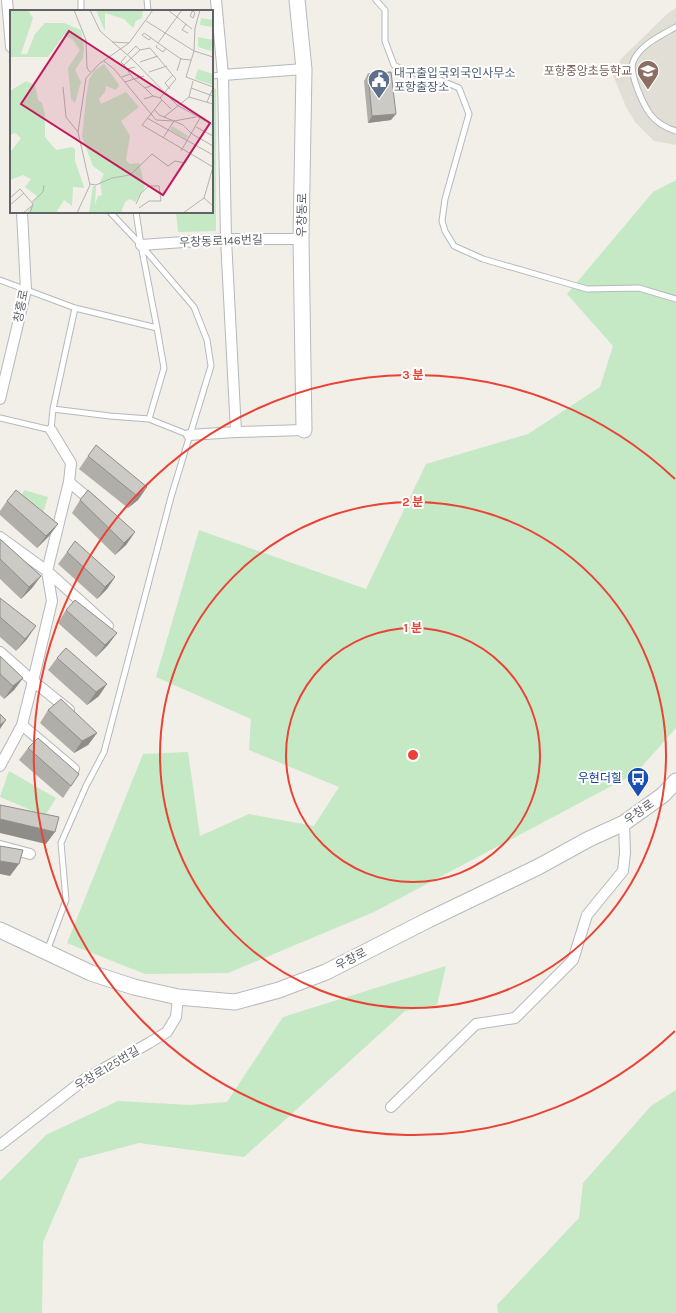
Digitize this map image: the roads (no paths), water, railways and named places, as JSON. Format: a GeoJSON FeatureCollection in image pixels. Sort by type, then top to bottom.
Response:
{"type":"FeatureCollection","features":[{"type":"Feature","properties":{"kind":"main road","name":"우창동로"},"geometry":{"type":"LineString","coordinates":[[297,0],[304,69],[301,240],[304,430]]}},
{"type":"Feature","properties":{"kind":"main road","name":"우창로"},"geometry":{"type":"LineString","coordinates":[[0,930],[91,973],[134,987],[178,997],[235,1002],[279,990],[326,972],[428,920],[538,867],[589,839],[624,823],[662,795],[676,781]]}},
{"type":"Feature","properties":{"kind":"street"},"geometry":{"type":"LineString","coordinates":[[7,0],[10,35]]}},
{"type":"Feature","properties":{"kind":"street"},"geometry":{"type":"LineString","coordinates":[[216,0],[223,75],[226,239],[236,432]]}},
{"type":"Feature","properties":{"kind":"street"},"geometry":{"type":"LineString","coordinates":[[223,75],[304,69]]}},
{"type":"Feature","properties":{"kind":"street","name":"창흥로"},"geometry":{"type":"LineString","coordinates":[[0,399],[26,290],[22,213]]}},
{"type":"Feature","properties":{"kind":"street","name":"우창동로146번길"},"geometry":{"type":"LineString","coordinates":[[141,245],[226,239],[301,240]]}},
{"type":"Feature","properties":{"kind":"street"},"geometry":{"type":"LineString","coordinates":[[0,767],[22,725],[52,600],[47,571],[69,482],[71,463],[51,430]]}},
{"type":"Feature","properties":{"kind":"street"},"geometry":{"type":"LineString","coordinates":[[189,435],[304,430]]}},
{"type":"Feature","properties":{"kind":"street"},"geometry":{"type":"LineString","coordinates":[[69,482],[103,511]]}},
{"type":"Feature","properties":{"kind":"street"},"geometry":{"type":"LineString","coordinates":[[0,537],[47,571],[108,626]]}},
{"type":"Feature","properties":{"kind":"street"},"geometry":{"type":"LineString","coordinates":[[0,652],[74,715]]}},
{"type":"Feature","properties":{"kind":"street"},"geometry":{"type":"LineString","coordinates":[[22,725],[74,769]]}},
{"type":"Feature","properties":{"kind":"street"},"geometry":{"type":"LineString","coordinates":[[391,1107],[476,1024],[515,1018],[573,960],[587,915],[623,870],[625,853],[624,823]]}},
{"type":"Feature","properties":{"kind":"street"},"geometry":{"type":"LineString","coordinates":[[0,846],[30,854]]}},
{"type":"Feature","properties":{"kind":"street","name":"우창로125번길"},"geometry":{"type":"LineString","coordinates":[[0,1145],[85,1079],[166,1032],[176,1017],[178,997]]}},
{"type":"Feature","properties":{"kind":"lane"},"geometry":{"type":"LineString","coordinates":[[376,0],[385,10],[385,41],[394,64],[405,71],[433,77],[459,88],[469,114],[446,199],[442,221],[444,231],[454,246],[483,259],[587,289],[639,288],[676,299]]}},
{"type":"Feature","properties":{"kind":"lane"},"geometry":{"type":"LineString","coordinates":[[676,27],[647,45],[638,53],[633,62],[632,69],[635,81],[650,114],[660,124],[676,131]]}},
{"type":"Feature","properties":{"kind":"lane"},"geometry":{"type":"LineString","coordinates":[[213,76],[223,75]]}},
{"type":"Feature","properties":{"kind":"lane"},"geometry":{"type":"LineString","coordinates":[[46,952],[66,900],[61,843],[86,786],[104,752],[171,497],[211,366],[207,340],[194,307],[141,245],[111,213]]}},
{"type":"Feature","properties":{"kind":"lane"},"geometry":{"type":"LineString","coordinates":[[136,213],[164,368],[149,419]]}},
{"type":"Feature","properties":{"kind":"lane"},"geometry":{"type":"LineString","coordinates":[[0,280],[75,308],[157,328]]}},
{"type":"Feature","properties":{"kind":"lane"},"geometry":{"type":"LineString","coordinates":[[0,418],[51,430],[53,409],[75,308]]}},
{"type":"Feature","properties":{"kind":"lane"},"geometry":{"type":"LineString","coordinates":[[53,409],[149,419],[189,435]]}},
{"type":"Feature","properties":{"kind":"place","name":"포항중앙초등학교"},"geometry":{"type":"Point","coordinates":[648,90]}},
{"type":"Feature","properties":{"kind":"place","name":"대구출입국외국인사무소 포항출장소"},"geometry":{"type":"Point","coordinates":[379,100]}},
{"type":"Feature","properties":{"kind":"place","name":"우현더힐"},"geometry":{"type":"Point","coordinates":[638,798]}}]}
